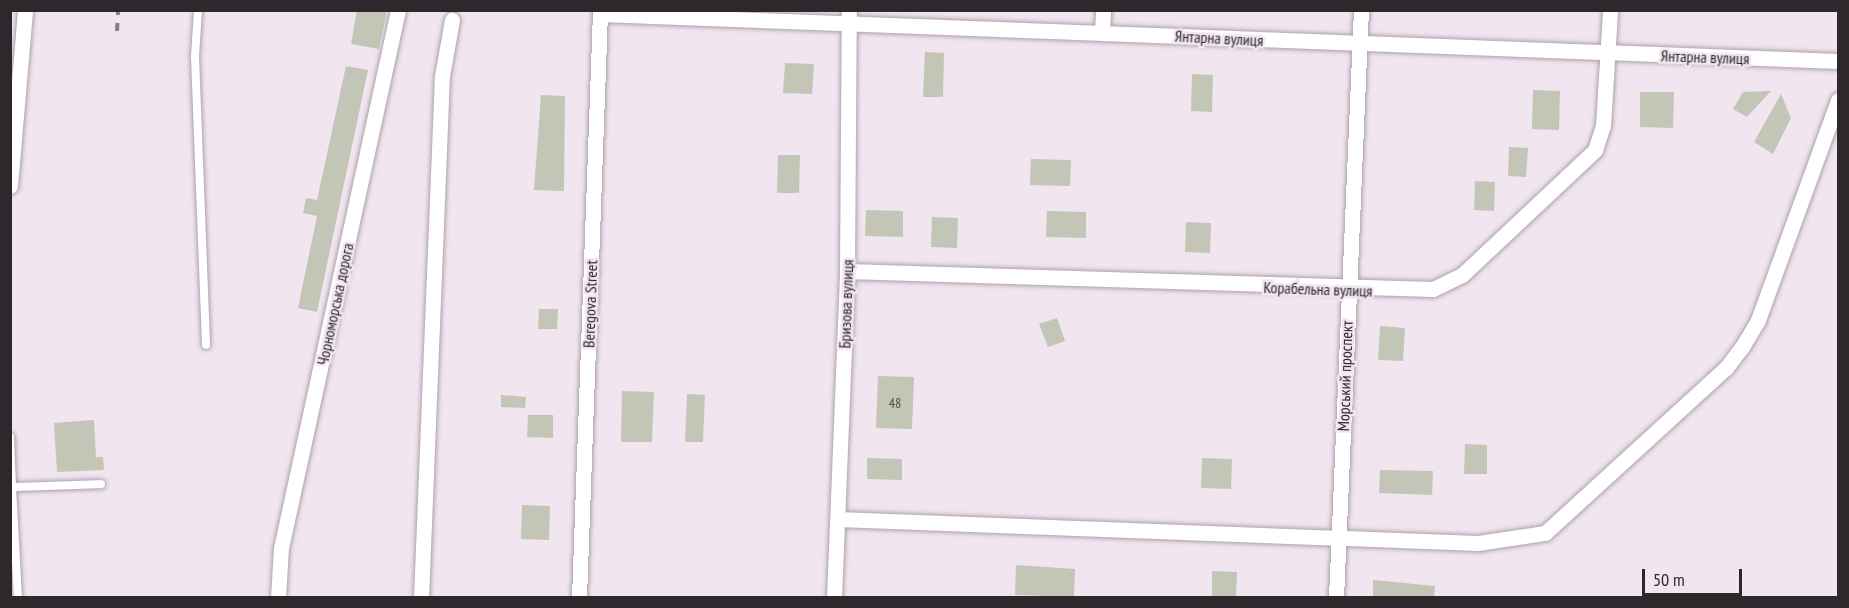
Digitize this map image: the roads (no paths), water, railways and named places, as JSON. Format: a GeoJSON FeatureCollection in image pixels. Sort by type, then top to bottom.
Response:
{"type":"FeatureCollection","features":[{"type":"Feature","properties":{"kind":"street"},"geometry":{"type":"LineString","coordinates":[[10,186],[25,10]]}},
{"type":"Feature","properties":{"kind":"street","name":"Чорноморська дорога"},"geometry":{"type":"LineString","coordinates":[[278,597],[281,548],[398,10]]}},
{"type":"Feature","properties":{"kind":"street"},"geometry":{"type":"LineString","coordinates":[[1102,32],[1103,10]]}},
{"type":"Feature","properties":{"kind":"street","name":"Морський проспект"},"geometry":{"type":"LineString","coordinates":[[1336,597],[1361,10]]}},
{"type":"Feature","properties":{"kind":"street","name":"Корабельна вулиця"},"geometry":{"type":"LineString","coordinates":[[848,271],[1348,291],[1433,289],[1462,275],[1595,150],[1603,126],[1610,10]]}},
{"type":"Feature","properties":{"kind":"street","name":"Янтарна вулиця"},"geometry":{"type":"LineString","coordinates":[[600,12],[849,15],[1102,32],[1359,45],[1839,61]]}},
{"type":"Feature","properties":{"kind":"street","name":"Beregova Street"},"geometry":{"type":"LineString","coordinates":[[579,597],[600,12]]}},
{"type":"Feature","properties":{"kind":"street","name":"Бризова вулиця"},"geometry":{"type":"LineString","coordinates":[[834,597],[848,271],[849,15]]}},
{"type":"Feature","properties":{"kind":"street"},"geometry":{"type":"LineString","coordinates":[[421,597],[442,76],[452,20]]}},
{"type":"Feature","properties":{"kind":"street"},"geometry":{"type":"LineString","coordinates":[[838,519],[1514,542],[1545,533],[1568,516],[1742,347],[1758,321],[1839,99]]}},
{"type":"Feature","properties":{"kind":"lane"},"geometry":{"type":"LineString","coordinates":[[198,10],[195,57],[206,345]]}},
{"type":"Feature","properties":{"kind":"lane"},"geometry":{"type":"LineString","coordinates":[[10,437],[18,597]]}},
{"type":"Feature","properties":{"kind":"lane"},"geometry":{"type":"LineString","coordinates":[[12,487],[101,484]]}},
{"type":"Feature","properties":{"kind":"railway"},"geometry":{"type":"LineString","coordinates":[[117,31],[118,10]]}}]}
